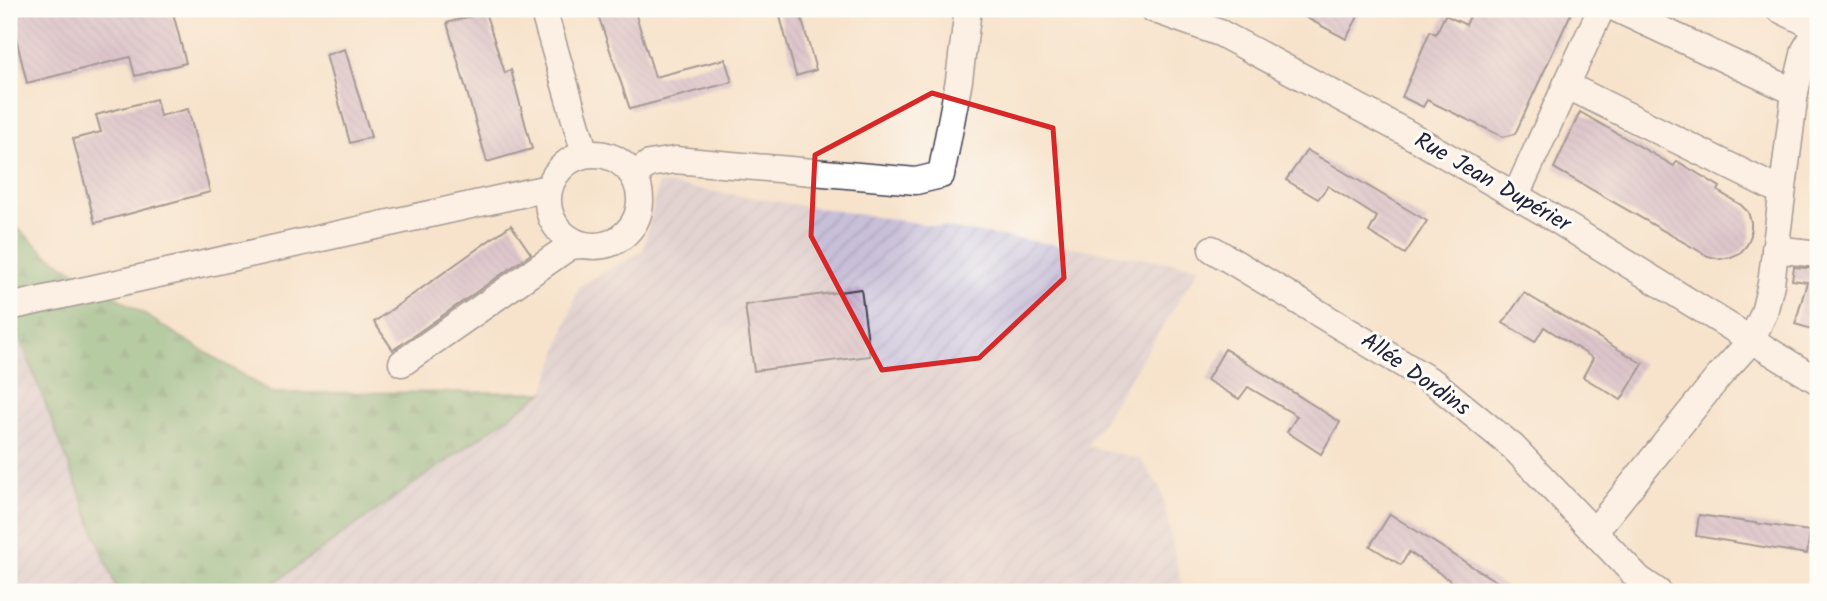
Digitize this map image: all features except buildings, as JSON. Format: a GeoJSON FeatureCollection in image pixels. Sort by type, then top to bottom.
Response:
{"type":"FeatureCollection","features":[{"type":"Feature","properties":{"kind":"street"},"geometry":{"type":"LineString","coordinates":[[543,9],[585,154]]}},
{"type":"Feature","properties":{"kind":"street"},"geometry":{"type":"LineString","coordinates":[[633,175],[649,164],[675,160],[916,181],[942,175],[968,9]]}},
{"type":"Feature","properties":{"kind":"street"},"geometry":{"type":"LineString","coordinates":[[1516,195],[1601,9]]}},
{"type":"Feature","properties":{"kind":"street"},"geometry":{"type":"LineString","coordinates":[[1617,9],[1795,92]]}},
{"type":"Feature","properties":{"kind":"street"},"geometry":{"type":"LineString","coordinates":[[1594,533],[1720,375],[1751,341],[1764,313],[1771,284],[1795,92],[1805,50],[1818,28],[1779,9]]}},
{"type":"Feature","properties":{"kind":"street","name":"Rue Jean Dupérier"},"geometry":{"type":"LineString","coordinates":[[1164,10],[1220,33],[1331,91],[1516,195],[1818,381]]}},
{"type":"Feature","properties":{"kind":"street"},"geometry":{"type":"LineString","coordinates":[[1566,85],[1782,192]]}},
{"type":"Feature","properties":{"kind":"street"},"geometry":{"type":"LineString","coordinates":[[402,363],[570,246],[599,247],[614,242],[627,233],[636,220],[640,205],[639,189],[624,164],[612,157],[585,154],[569,160],[556,172],[548,188],[550,217],[558,230],[569,240],[583,245]]}},
{"type":"Feature","properties":{"kind":"street"},"geometry":{"type":"LineString","coordinates":[[9,307],[548,188]]}},
{"type":"Feature","properties":{"kind":"street"},"geometry":{"type":"LineString","coordinates":[[1775,248],[1818,254]]}},
{"type":"Feature","properties":{"kind":"street","name":"Allée Dordins"},"geometry":{"type":"LineString","coordinates":[[1212,249],[1436,384],[1513,447],[1639,579],[1658,592]]}},
{"type":"Feature","properties":{"kind":"highlighted area"},"geometry":{"type":"Polygon","coordinates":[[[932,93],[1053,128],[1064,278],[979,358],[882,370],[811,236],[815,155],[932,93]]]}},
{"type":"Feature","properties":{"kind":"shaded area"},"geometry":{"type":"Polygon","coordinates":[[[658,183],[1200,267],[1087,446],[1140,459],[1161,489],[1183,592],[261,592],[544,392],[579,286],[643,251],[658,183]]]}},
{"type":"Feature","properties":{"kind":"shaded area"},"geometry":{"type":"Polygon","coordinates":[[[9,309],[118,592],[9,592],[9,309]]]}},
{"type":"Feature","properties":{"kind":"green space"},"geometry":{"type":"Polygon","coordinates":[[[9,220],[45,253],[272,393],[544,392],[261,592],[118,592],[9,309],[9,220]]]}}]}
